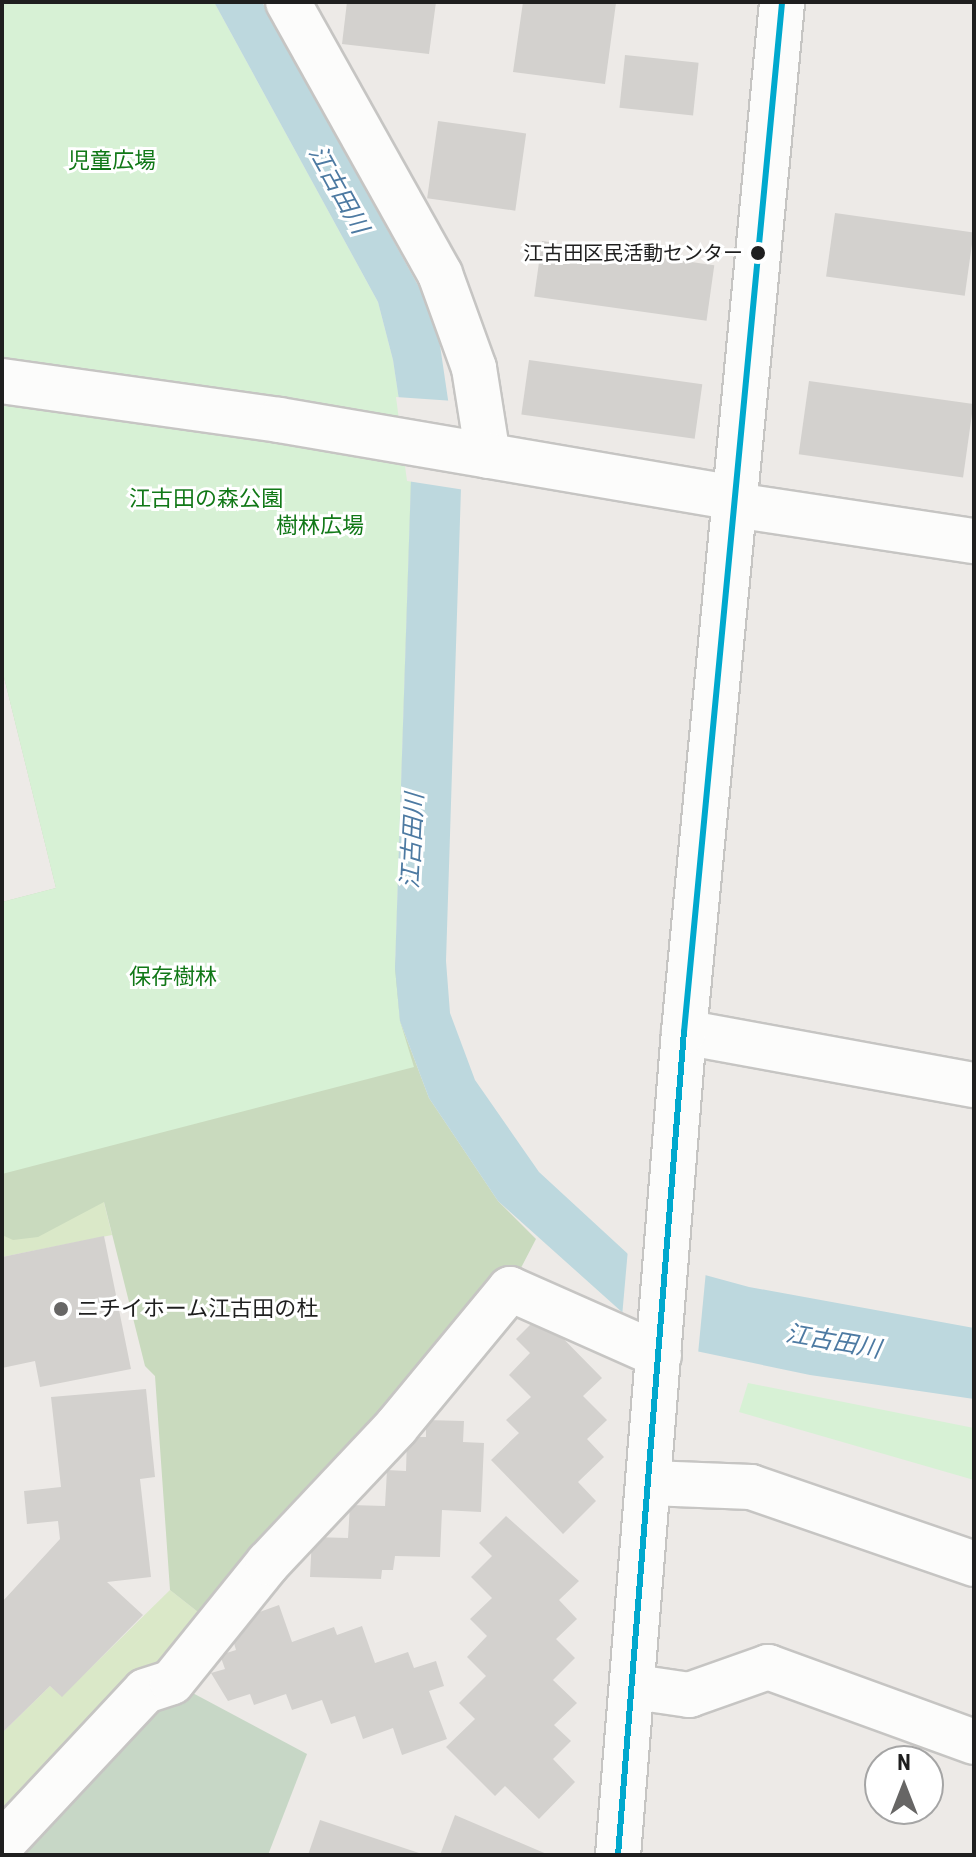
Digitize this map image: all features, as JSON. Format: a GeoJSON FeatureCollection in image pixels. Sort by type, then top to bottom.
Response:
{"type":"FeatureCollection","features":[{"type":"Feature","properties":{"kind":"street"},"geometry":{"type":"LineString","coordinates":[[288,2],[440,274],[474,368],[480,454]]}},
{"type":"Feature","properties":{"kind":"street"},"geometry":{"type":"LineString","coordinates":[[618,1855],[635,1687],[684,1032],[782,2]]}},
{"type":"Feature","properties":{"kind":"street"},"geometry":{"type":"LineString","coordinates":[[2,381],[377,437],[736,502],[974,541]]}},
{"type":"Feature","properties":{"kind":"street"},"geometry":{"type":"LineString","coordinates":[[684,1032],[974,1085]]}},
{"type":"Feature","properties":{"kind":"street"},"geometry":{"type":"LineString","coordinates":[[2,1844],[145,1691],[172,1682],[268,1563],[396,1427],[510,1289],[660,1344]]}},
{"type":"Feature","properties":{"kind":"street"},"geometry":{"type":"LineString","coordinates":[[650,1483],[751,1487],[974,1564]]}},
{"type":"Feature","properties":{"kind":"street"},"geometry":{"type":"LineString","coordinates":[[635,1687],[689,1695],[768,1667],[974,1742]]}},
{"type":"Feature","properties":{"kind":"green space","name":"江古田の森公園"},"geometry":{"type":"Polygon","coordinates":[[[2,2],[214,2],[378,302],[393,360],[411,480],[395,968],[400,1021],[414,1067],[2,1174],[2,902],[56,888],[2,669],[2,2]]]}},
{"type":"Feature","properties":{"kind":"green space","name":"江古田の森公園"},"geometry":{"type":"Polygon","coordinates":[[[214,2],[411,480],[395,955],[400,1021],[429,1098],[498,1201],[536,1239],[510,1289],[217,1627],[170,1590],[155,1376],[145,1366],[104,1202],[38,1237],[13,1240],[2,1235],[2,902],[56,888],[2,669],[2,138],[214,2]]]}},
{"type":"Feature","properties":{"kind":"green space"},"geometry":{"type":"Polygon","coordinates":[[[92,1154],[112,1235],[2,1257],[2,1174],[92,1154]]]}},
{"type":"Feature","properties":{"kind":"green space"},"geometry":{"type":"Polygon","coordinates":[[[748,1383],[974,1428],[974,1480],[739,1412],[748,1383]]]}},
{"type":"Feature","properties":{"kind":"green space"},"geometry":{"type":"Polygon","coordinates":[[[170,1590],[217,1627],[2,1844],[2,1733],[50,1686],[62,1696],[170,1590]]]}},
{"type":"Feature","properties":{"kind":"green space"},"geometry":{"type":"Polygon","coordinates":[[[172,1682],[307,1754],[268,1855],[2,1855],[172,1682]]]}},
{"type":"Feature","properties":{"kind":"water","name":"江古田川"},"geometry":{"type":"Polygon","coordinates":[[[214,2],[262,2],[436,318],[461,488],[446,961],[450,1013],[475,1080],[539,1172],[628,1254],[749,1287],[974,1328],[974,1399],[810,1375],[691,1350],[623,1313],[498,1201],[429,1098],[400,1021],[395,968],[411,480],[393,360],[378,302],[214,2]]]}},
{"type":"Feature","properties":{"kind":"pier"},"geometry":{"type":"Polygon","coordinates":[[[396,397],[454,401],[465,490],[407,481],[396,397]]]}},
{"type":"Feature","properties":{"kind":"pier"},"geometry":{"type":"Polygon","coordinates":[[[628,1249],[706,1271],[698,1354],[622,1317],[628,1249]]]}},
{"type":"Feature","properties":{"kind":"building"},"geometry":{"type":"Polygon","coordinates":[[[347,2],[436,2],[429,54],[342,44],[347,2]]]}},
{"type":"Feature","properties":{"kind":"building"},"geometry":{"type":"Polygon","coordinates":[[[523,2],[616,3],[605,84],[513,72],[523,2]]]}},
{"type":"Feature","properties":{"kind":"building"},"geometry":{"type":"Polygon","coordinates":[[[625,55],[699,63],[693,115],[619,108],[625,55]]]}},
{"type":"Feature","properties":{"kind":"building"},"geometry":{"type":"Polygon","coordinates":[[[438,121],[526,133],[515,211],[427,198],[438,121]]]}},
{"type":"Feature","properties":{"kind":"building"},"geometry":{"type":"Polygon","coordinates":[[[835,213],[974,232],[965,296],[826,276],[835,213]]]}},
{"type":"Feature","properties":{"kind":"building"},"geometry":{"type":"Polygon","coordinates":[[[542,241],[714,265],[707,321],[534,296],[542,241]]]}},
{"type":"Feature","properties":{"kind":"building"},"geometry":{"type":"Polygon","coordinates":[[[529,360],[702,384],[695,439],[521,414],[529,360]]]}},
{"type":"Feature","properties":{"kind":"building"},"geometry":{"type":"Polygon","coordinates":[[[809,381],[973,404],[963,477],[799,454],[809,381]]]}},
{"type":"Feature","properties":{"kind":"building","name":"ニチイホーム江古田の杜"},"geometry":{"type":"Polygon","coordinates":[[[104,1236],[131,1369],[40,1387],[35,1361],[2,1368],[2,1257],[104,1236]]]}},
{"type":"Feature","properties":{"kind":"building"},"geometry":{"type":"Polygon","coordinates":[[[540,1315],[602,1378],[583,1396],[607,1420],[587,1439],[604,1457],[578,1482],[596,1501],[563,1534],[491,1460],[519,1433],[506,1420],[531,1397],[509,1375],[530,1353],[516,1339],[540,1315]]]}},
{"type":"Feature","properties":{"kind":"building"},"geometry":{"type":"Polygon","coordinates":[[[146,1389],[155,1477],[140,1479],[151,1577],[107,1582],[143,1615],[62,1697],[50,1686],[2,1733],[2,1602],[60,1539],[58,1521],[27,1524],[24,1491],[61,1487],[51,1397],[146,1389]]]}},
{"type":"Feature","properties":{"kind":"building"},"geometry":{"type":"Polygon","coordinates":[[[426,1420],[464,1421],[463,1442],[484,1443],[481,1512],[442,1510],[440,1557],[395,1556],[393,1570],[382,1570],[381,1579],[310,1577],[312,1537],[348,1538],[350,1505],[385,1506],[387,1470],[406,1471],[407,1437],[426,1437],[426,1420]]]}},
{"type":"Feature","properties":{"kind":"building"},"geometry":{"type":"Polygon","coordinates":[[[506,1516],[579,1581],[559,1600],[577,1619],[556,1639],[575,1658],[553,1680],[577,1703],[554,1725],[571,1741],[553,1759],[575,1782],[539,1819],[505,1786],[495,1796],[446,1747],[475,1719],[459,1703],[486,1676],[467,1657],[487,1636],[470,1619],[492,1598],[471,1577],[492,1556],[479,1543],[506,1516]]]}},
{"type":"Feature","properties":{"kind":"building"},"geometry":{"type":"Polygon","coordinates":[[[279,1605],[292,1642],[334,1627],[337,1635],[362,1626],[375,1663],[408,1652],[414,1668],[436,1661],[444,1686],[429,1691],[447,1739],[402,1755],[393,1728],[363,1739],[355,1716],[331,1724],[322,1700],[292,1710],[286,1694],[254,1705],[250,1694],[228,1701],[211,1673],[225,1669],[220,1655],[236,1650],[231,1633],[240,1619],[279,1605]]]}},
{"type":"Feature","properties":{"kind":"building"},"geometry":{"type":"Polygon","coordinates":[[[455,1815],[549,1855],[440,1855],[455,1815]]]}},
{"type":"Feature","properties":{"kind":"building"},"geometry":{"type":"Polygon","coordinates":[[[320,1820],[422,1854],[422,1855],[308,1855],[320,1820]]]}},
{"type":"Feature","properties":{"kind":"transit line"},"geometry":{"type":"LineString","coordinates":[[618,1855],[684,1032],[782,2]]}},
{"type":"Feature","properties":{"kind":"place","name":"江古田区民活動センター"},"geometry":{"type":"Point","coordinates":[758,253]}},
{"type":"Feature","properties":{"kind":"place","name":"ニチイホーム江古田の杜"},"geometry":{"type":"Point","coordinates":[61,1309]}},
{"type":"Feature","properties":{"kind":"park label","name":"児童広場"},"geometry":{"type":"Point","coordinates":[112,161]}},
{"type":"Feature","properties":{"kind":"park label","name":"樹林広場"},"geometry":{"type":"Point","coordinates":[320,526]}},
{"type":"Feature","properties":{"kind":"park label","name":"保存樹林"},"geometry":{"type":"Point","coordinates":[173,977]}}]}
